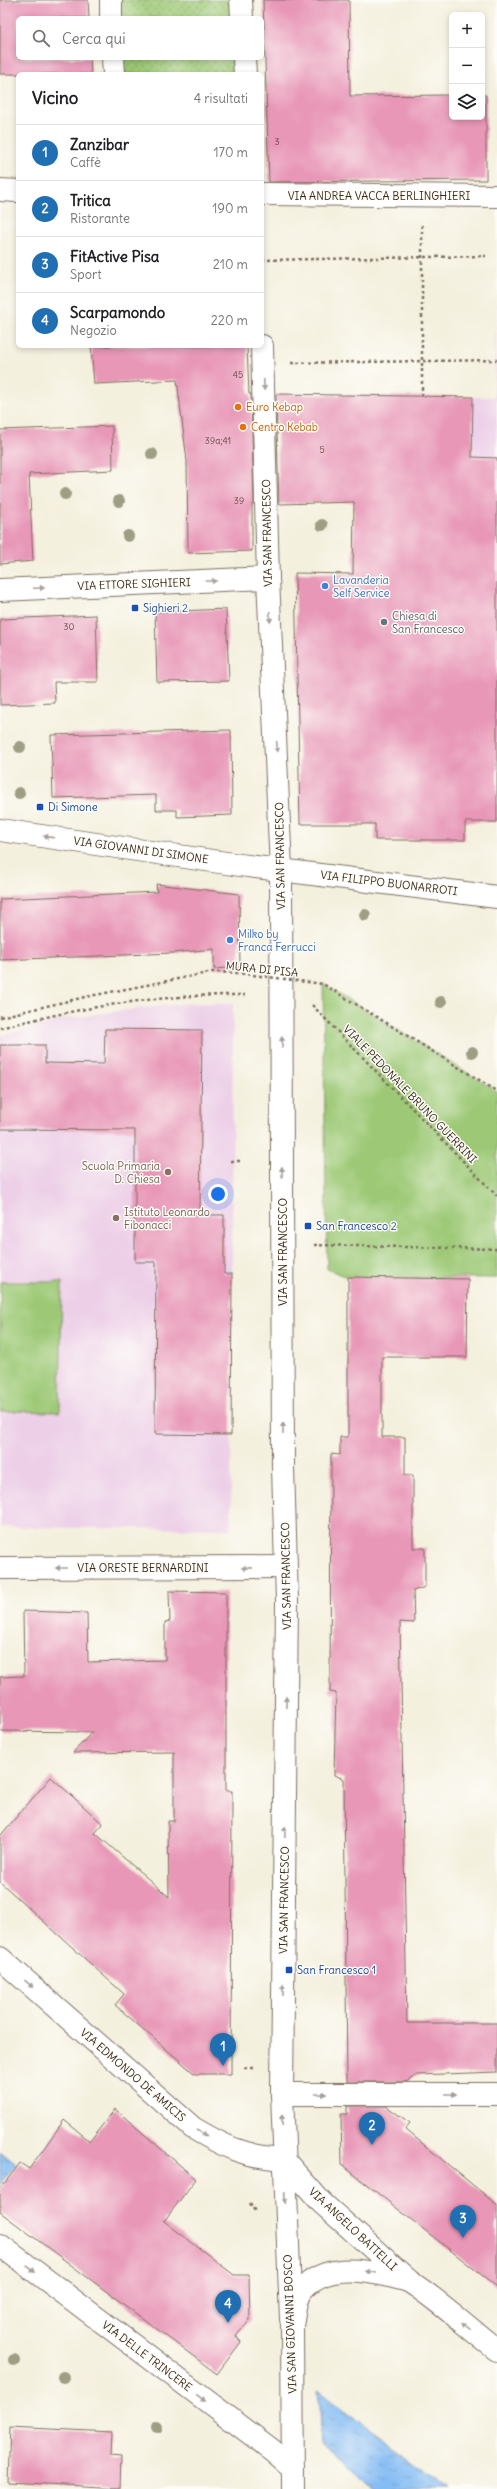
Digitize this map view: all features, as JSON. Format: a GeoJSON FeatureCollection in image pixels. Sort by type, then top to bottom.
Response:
{"type":"FeatureCollection","features":[{"type":"Feature","properties":{"kind":"street"},"geometry":{"type":"LineString","coordinates":[[111,0],[112,16]]}},
{"type":"Feature","properties":{"kind":"street"},"geometry":{"type":"LineString","coordinates":[[241,0],[242,16]]}},
{"type":"Feature","properties":{"kind":"street"},"geometry":{"type":"LineString","coordinates":[[113,60],[114,72]]}},
{"type":"Feature","properties":{"kind":"street"},"geometry":{"type":"LineString","coordinates":[[244,60],[245,72]]}},
{"type":"Feature","properties":{"kind":"street"},"geometry":{"type":"LineString","coordinates":[[0,190],[16,191]]}},
{"type":"Feature","properties":{"kind":"street","name":"VIA ANDREA VACCA BERLINGHIERI"},"geometry":{"type":"LineString","coordinates":[[264,194],[497,196]]}},
{"type":"Feature","properties":{"kind":"street","name":"VIA SAN FRANCESCO"},"geometry":{"type":"LineString","coordinates":[[262,355],[268,578],[281,870],[284,1467],[286,1567],[282,2094],[283,2159]]}},
{"type":"Feature","properties":{"kind":"street","name":"VIA ETTORE SIGHIERI"},"geometry":{"type":"LineString","coordinates":[[0,590],[268,578]]}},
{"type":"Feature","properties":{"kind":"street","name":"VIA GIOVANNI DI SIMONE"},"geometry":{"type":"LineString","coordinates":[[0,830],[281,870]]}},
{"type":"Feature","properties":{"kind":"street","name":"VIA FILIPPO BUONARROTI"},"geometry":{"type":"LineString","coordinates":[[281,870],[497,896]]}},
{"type":"Feature","properties":{"kind":"street","name":"VIA ORESTE BERNARDINI"},"geometry":{"type":"LineString","coordinates":[[0,1568],[286,1567]]}},
{"type":"Feature","properties":{"kind":"street","name":"VIA EDMONDO DE AMICIS"},"geometry":{"type":"LineString","coordinates":[[0,1958],[193,2128],[217,2142],[247,2155],[283,2159]]}},
{"type":"Feature","properties":{"kind":"street"},"geometry":{"type":"LineString","coordinates":[[282,2094],[497,2094]]}},
{"type":"Feature","properties":{"kind":"street","name":"VIA ANGELO BATTELLI"},"geometry":{"type":"LineString","coordinates":[[283,2159],[322,2203],[409,2281],[497,2350]]}},
{"type":"Feature","properties":{"kind":"street","name":"VIA SAN GIOVANNI BOSCO"},"geometry":{"type":"LineString","coordinates":[[283,2159],[292,2326],[293,2479]]}},
{"type":"Feature","properties":{"kind":"street","name":"VIA DELLE TRINCERE"},"geometry":{"type":"LineString","coordinates":[[0,2245],[272,2450],[293,2479]]}},
{"type":"Feature","properties":{"kind":"street","name":"VIA ANGELO BATTELLI"},"geometry":{"type":"LineString","coordinates":[[292,2326],[296,2300],[300,2292],[314,2280],[327,2273],[360,2271],[409,2281]]}},
{"type":"Feature","properties":{"kind":"path"},"geometry":{"type":"LineString","coordinates":[[264,260],[486,256]]}},
{"type":"Feature","properties":{"kind":"path"},"geometry":{"type":"LineString","coordinates":[[422,396],[423,257]]}},
{"type":"Feature","properties":{"kind":"path"},"geometry":{"type":"LineString","coordinates":[[262,355],[422,361],[497,360]]}},
{"type":"Feature","properties":{"kind":"path","name":"MURA DI PISA"},"geometry":{"type":"LineString","coordinates":[[0,1017],[85,997],[213,972],[237,973],[323,984],[497,1091]]}},
{"type":"Feature","properties":{"kind":"path"},"geometry":{"type":"LineString","coordinates":[[0,1028],[88,1007],[187,995],[244,995]]}},
{"type":"Feature","properties":{"kind":"path","name":"VIALE PEDONALE BRUNO GUERRINI"},"geometry":{"type":"LineString","coordinates":[[311,1004],[497,1196]]}},
{"type":"Feature","properties":{"kind":"path"},"geometry":{"type":"LineString","coordinates":[[231,1162],[240,1161]]}},
{"type":"Feature","properties":{"kind":"path"},"geometry":{"type":"LineString","coordinates":[[314,1244],[497,1249]]}},
{"type":"Feature","properties":{"kind":"shaded area"},"geometry":{"type":"Polygon","coordinates":[[[496,297],[497,458],[472,457],[473,397],[494,397],[496,297]]]}},
{"type":"Feature","properties":{"kind":"shaded area","name":"Istituto Leonardo Fibonacci"},"geometry":{"type":"Polygon","coordinates":[[[190,1003],[233,1004],[231,1529],[0,1527],[0,1036],[63,1019],[190,1003]]]}},
{"type":"Feature","properties":{"kind":"green space"},"geometry":{"type":"Polygon","coordinates":[[[111,0],[241,0],[242,16],[111,16],[111,0]]]}},
{"type":"Feature","properties":{"kind":"green space"},"geometry":{"type":"Polygon","coordinates":[[[113,60],[244,60],[245,72],[114,72],[113,60]]]}},
{"type":"Feature","properties":{"kind":"green space"},"geometry":{"type":"Polygon","coordinates":[[[323,984],[497,1091],[497,1278],[348,1277],[327,1269],[323,984]]]}},
{"type":"Feature","properties":{"kind":"green space"},"geometry":{"type":"Polygon","coordinates":[[[0,1282],[62,1282],[60,1412],[0,1411],[0,1282]]]}},
{"type":"Feature","properties":{"kind":"water"},"geometry":{"type":"Polygon","coordinates":[[[0,2151],[16,2164],[0,2185],[0,2151]]]}},
{"type":"Feature","properties":{"kind":"water"},"geometry":{"type":"Polygon","coordinates":[[[318,2390],[451,2489],[378,2489],[321,2446],[318,2390]]]}},
{"type":"Feature","properties":{"kind":"building"},"geometry":{"type":"Polygon","coordinates":[[[0,0],[88,0],[89,16],[16,16],[16,60],[90,60],[91,72],[16,72],[16,74],[0,74],[0,0]]]}},
{"type":"Feature","properties":{"kind":"building"},"geometry":{"type":"Polygon","coordinates":[[[263,0],[349,0],[350,96],[449,95],[449,120],[485,120],[486,95],[486,180],[269,182],[263,0]]]}},
{"type":"Feature","properties":{"kind":"building"},"geometry":{"type":"Polygon","coordinates":[[[91,348],[247,348],[249,394],[251,394],[254,504],[252,504],[252,551],[188,553],[187,461],[177,380],[94,384],[91,348]]]}},
{"type":"Feature","properties":{"kind":"building","name":"Chiesa di San Francesco"},"geometry":{"type":"Polygon","coordinates":[[[276,394],[473,397],[472,457],[497,458],[497,822],[465,822],[465,840],[375,840],[375,824],[300,824],[295,573],[353,574],[354,502],[279,504],[276,394]]]}},
{"type":"Feature","properties":{"kind":"building"},"geometry":{"type":"Polygon","coordinates":[[[112,426],[113,470],[29,474],[33,561],[0,564],[0,430],[112,426]]]}},
{"type":"Feature","properties":{"kind":"building"},"geometry":{"type":"Polygon","coordinates":[[[226,609],[229,681],[157,682],[155,612],[226,609]]]}},
{"type":"Feature","properties":{"kind":"building"},"geometry":{"type":"Polygon","coordinates":[[[96,615],[98,682],[54,682],[55,703],[0,705],[0,619],[96,615]]]}},
{"type":"Feature","properties":{"kind":"building"},"geometry":{"type":"Polygon","coordinates":[[[231,730],[232,815],[177,817],[177,810],[156,810],[156,795],[53,798],[51,735],[231,730]]]}},
{"type":"Feature","properties":{"kind":"building"},"geometry":{"type":"Polygon","coordinates":[[[156,884],[239,894],[240,967],[214,969],[214,949],[173,953],[0,960],[0,899],[157,892],[156,884]]]}},
{"type":"Feature","properties":{"kind":"building","name":"Scuola Primaria D. Chiesa"},"geometry":{"type":"Polygon","coordinates":[[[105,1029],[202,1030],[200,1215],[224,1215],[224,1274],[232,1274],[231,1435],[155,1434],[156,1262],[135,1262],[135,1130],[0,1129],[0,1045],[45,1045],[45,1063],[104,1064],[105,1029]]]}},
{"type":"Feature","properties":{"kind":"building"},"geometry":{"type":"Polygon","coordinates":[[[348,1277],[468,1279],[467,1357],[382,1357],[382,1437],[405,1437],[405,1475],[413,1475],[413,1548],[425,1548],[425,1587],[413,1591],[414,1623],[400,1622],[407,2023],[497,2023],[497,2072],[417,2075],[406,2082],[347,2082],[344,1779],[334,1775],[336,1693],[330,1692],[331,1454],[340,1455],[340,1437],[348,1437],[348,1277]]]}},
{"type":"Feature","properties":{"kind":"building"},"geometry":{"type":"Polygon","coordinates":[[[169,1591],[226,1592],[226,1791],[232,1791],[231,2074],[195,2074],[115,2005],[124,1994],[0,1882],[0,1836],[51,1777],[103,1824],[95,1833],[169,1897],[168,1821],[174,1821],[174,1752],[73,1753],[92,1732],[0,1731],[0,1677],[24,1676],[23,1611],[87,1613],[88,1662],[165,1660],[165,1622],[170,1621],[169,1591]]]}},
{"type":"Feature","properties":{"kind":"building"},"geometry":{"type":"Polygon","coordinates":[[[347,2106],[386,2106],[410,2123],[405,2129],[497,2205],[497,2287],[342,2165],[341,2114],[347,2114],[347,2106]]]}},
{"type":"Feature","properties":{"kind":"building"},"geometry":{"type":"Polygon","coordinates":[[[115,2109],[196,2179],[164,2221],[234,2275],[249,2275],[250,2320],[236,2336],[241,2342],[217,2374],[0,2212],[0,2189],[20,2163],[29,2169],[64,2120],[90,2141],[115,2109]]]}},
{"type":"Feature","properties":{"kind":"building"},"geometry":{"type":"Polygon","coordinates":[[[10,2427],[111,2432],[110,2456],[121,2457],[120,2488],[8,2482],[10,2427]]]}},
{"type":"Feature","properties":{"kind":"place","name":"Euro Kebap"},"geometry":{"type":"Point","coordinates":[238,407]}},
{"type":"Feature","properties":{"kind":"place","name":"Centro Kebab"},"geometry":{"type":"Point","coordinates":[243,427]}},
{"type":"Feature","properties":{"kind":"place","name":"Lavanderia Self Service"},"geometry":{"type":"Point","coordinates":[325,586]}},
{"type":"Feature","properties":{"kind":"place","name":"Sighieri 2"},"geometry":{"type":"Point","coordinates":[135,608]}},
{"type":"Feature","properties":{"kind":"place","name":"Chiesa di San Francesco"},"geometry":{"type":"Point","coordinates":[384,622]}},
{"type":"Feature","properties":{"kind":"place","name":"Di Simone"},"geometry":{"type":"Point","coordinates":[40,807]}},
{"type":"Feature","properties":{"kind":"place","name":"Milko by Franca Ferrucci"},"geometry":{"type":"Point","coordinates":[230,940]}},
{"type":"Feature","properties":{"kind":"place","name":"Scuola Primaria D. Chiesa"},"geometry":{"type":"Point","coordinates":[168,1172]}},
{"type":"Feature","properties":{"kind":"place","name":"Istituto Leonardo Fibonacci"},"geometry":{"type":"Point","coordinates":[116,1218]}},
{"type":"Feature","properties":{"kind":"place","name":"San Francesco 2"},"geometry":{"type":"Point","coordinates":[308,1226]}},
{"type":"Feature","properties":{"kind":"place","name":"San Francesco 1"},"geometry":{"type":"Point","coordinates":[289,1970]}},
{"type":"Feature","properties":{"kind":"place","name":"Zanzibar"},"geometry":{"type":"Point","coordinates":[223,2066]}},
{"type":"Feature","properties":{"kind":"place","name":"Tritica"},"geometry":{"type":"Point","coordinates":[372,2145]}},
{"type":"Feature","properties":{"kind":"place","name":"FitActive Pisa"},"geometry":{"type":"Point","coordinates":[463,2238]}},
{"type":"Feature","properties":{"kind":"place","name":"Scarpamondo"},"geometry":{"type":"Point","coordinates":[228,2323]}}]}
